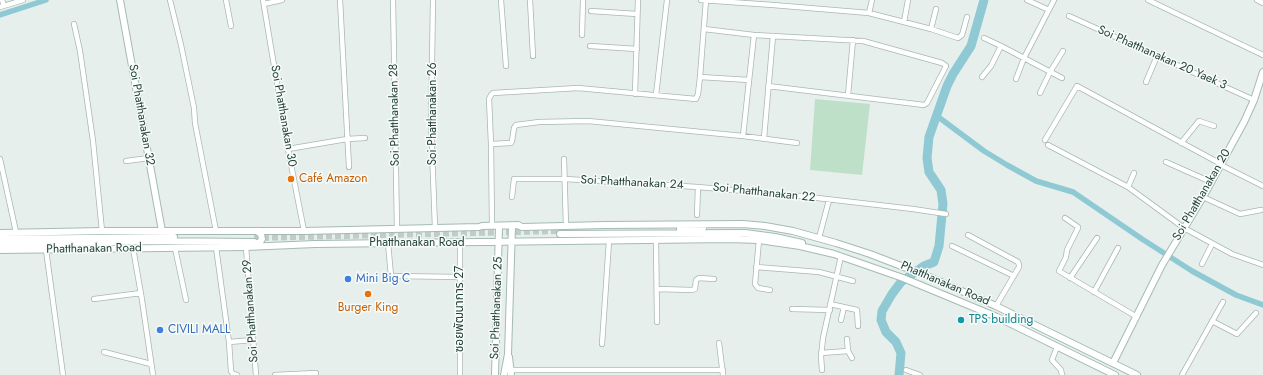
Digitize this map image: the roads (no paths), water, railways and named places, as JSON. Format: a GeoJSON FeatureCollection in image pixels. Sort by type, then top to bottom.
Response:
{"type":"FeatureCollection","features":[{"type":"Feature","properties":{"kind":"main road","name":"Soi Phatthanakan 32"},"geometry":{"type":"LineString","coordinates":[[120,0],[162,231]]}},
{"type":"Feature","properties":{"kind":"main road","name":"Soi Phatthanakan 20"},"geometry":{"type":"LineString","coordinates":[[1113,363],[1162,265],[1203,197],[1244,122],[1254,100],[1263,72]]}},
{"type":"Feature","properties":{"kind":"main road","name":"Phatthanakan Road"},"geometry":{"type":"LineString","coordinates":[[0,232],[304,231],[518,225],[522,227],[561,232],[609,241],[759,240],[800,246],[834,254]]}},
{"type":"Feature","properties":{"kind":"main road"},"geometry":{"type":"LineString","coordinates":[[496,226],[522,227]]}},
{"type":"Feature","properties":{"kind":"main road","name":"Soi Phatthanakan 25"},"geometry":{"type":"LineString","coordinates":[[495,375],[499,242],[496,226]]}},
{"type":"Feature","properties":{"kind":"main road","name":"Soi Phatthanakan 25"},"geometry":{"type":"LineString","coordinates":[[504,375],[508,354],[512,227]]}},
{"type":"Feature","properties":{"kind":"main road","name":"Phatthanakan Road"},"geometry":{"type":"LineString","coordinates":[[0,245],[147,241],[252,243],[512,242],[561,232],[745,228],[776,230],[816,238],[864,252],[910,269],[996,306],[1137,375]]}},
{"type":"Feature","properties":{"kind":"main road"},"geometry":{"type":"LineString","coordinates":[[252,243],[260,242],[262,239],[261,234],[256,231]]}},
{"type":"Feature","properties":{"kind":"main road","name":"Phatthanakan Road"},"geometry":{"type":"LineString","coordinates":[[561,232],[745,233],[786,239],[841,256],[920,285],[997,317],[1106,373],[1115,375]]}},
{"type":"Feature","properties":{"kind":"main road","name":"Phatthanakan Road"},"geometry":{"type":"LineString","coordinates":[[0,239],[147,237],[252,243]]}},
{"type":"Feature","properties":{"kind":"main road","name":"Phatthanakan Road"},"geometry":{"type":"LineString","coordinates":[[0,250],[216,247],[252,243]]}},
{"type":"Feature","properties":{"kind":"main road"},"geometry":{"type":"LineString","coordinates":[[498,290],[502,288],[507,288],[510,290]]}},
{"type":"Feature","properties":{"kind":"main road","name":"Soi Phatthanakan 25"},"geometry":{"type":"LineString","coordinates":[[508,354],[511,373]]}},
{"type":"Feature","properties":{"kind":"street"},"geometry":{"type":"LineString","coordinates":[[2,0],[2,6],[23,0]]}},
{"type":"Feature","properties":{"kind":"street"},"geometry":{"type":"LineString","coordinates":[[170,0],[194,108],[195,123],[216,231]]}},
{"type":"Feature","properties":{"kind":"street"},"geometry":{"type":"LineString","coordinates":[[226,0],[231,26]]}},
{"type":"Feature","properties":{"kind":"street"},"geometry":{"type":"LineString","coordinates":[[263,2],[282,0]]}},
{"type":"Feature","properties":{"kind":"street"},"geometry":{"type":"LineString","coordinates":[[340,0],[349,168]]}},
{"type":"Feature","properties":{"kind":"street","name":"Soi Phatthanakan 28"},"geometry":{"type":"LineString","coordinates":[[393,0],[398,229]]}},
{"type":"Feature","properties":{"kind":"street","name":"Soi Phatthanakan 26"},"geometry":{"type":"LineString","coordinates":[[433,0],[431,123],[435,228]]}},
{"type":"Feature","properties":{"kind":"street"},"geometry":{"type":"LineString","coordinates":[[501,0],[506,66]]}},
{"type":"Feature","properties":{"kind":"street"},"geometry":{"type":"LineString","coordinates":[[530,0],[533,56]]}},
{"type":"Feature","properties":{"kind":"street"},"geometry":{"type":"LineString","coordinates":[[582,35],[583,0]]}},
{"type":"Feature","properties":{"kind":"street"},"geometry":{"type":"LineString","coordinates":[[635,94],[638,0]]}},
{"type":"Feature","properties":{"kind":"street"},"geometry":{"type":"LineString","coordinates":[[656,95],[666,0]]}},
{"type":"Feature","properties":{"kind":"street"},"geometry":{"type":"LineString","coordinates":[[701,0],[768,2],[869,14],[931,29],[960,38],[968,17]]}},
{"type":"Feature","properties":{"kind":"street"},"geometry":{"type":"LineString","coordinates":[[496,226],[491,144],[490,95],[494,93],[578,88],[696,99],[700,77],[706,0]]}},
{"type":"Feature","properties":{"kind":"street"},"geometry":{"type":"LineString","coordinates":[[869,14],[872,0]]}},
{"type":"Feature","properties":{"kind":"street"},"geometry":{"type":"LineString","coordinates":[[904,22],[908,0]]}},
{"type":"Feature","properties":{"kind":"street"},"geometry":{"type":"LineString","coordinates":[[1027,0],[1035,2],[1049,10]]}},
{"type":"Feature","properties":{"kind":"street"},"geometry":{"type":"LineString","coordinates":[[1016,79],[1024,58],[1054,0]]}},
{"type":"Feature","properties":{"kind":"street"},"geometry":{"type":"LineString","coordinates":[[1148,0],[1263,55]]}},
{"type":"Feature","properties":{"kind":"street"},"geometry":{"type":"LineString","coordinates":[[1257,0],[1263,2]]}},
{"type":"Feature","properties":{"kind":"street","name":"Soi Phatthanakan 30"},"geometry":{"type":"LineString","coordinates":[[263,2],[288,149],[304,231]]}},
{"type":"Feature","properties":{"kind":"street"},"geometry":{"type":"LineString","coordinates":[[931,29],[936,9]]}},
{"type":"Feature","properties":{"kind":"street"},"geometry":{"type":"LineString","coordinates":[[590,12],[637,14]]}},
{"type":"Feature","properties":{"kind":"street","name":"Soi Phatthanakan 20 Yaek 3"},"geometry":{"type":"LineString","coordinates":[[1069,16],[1254,100]]}},
{"type":"Feature","properties":{"kind":"street"},"geometry":{"type":"LineString","coordinates":[[74,24],[80,51],[93,141],[102,231]]}},
{"type":"Feature","properties":{"kind":"street"},"geometry":{"type":"LineString","coordinates":[[704,29],[773,36],[863,41],[942,63],[946,67],[927,103],[924,105],[768,86]]}},
{"type":"Feature","properties":{"kind":"street"},"geometry":{"type":"LineString","coordinates":[[743,136],[754,34]]}},
{"type":"Feature","properties":{"kind":"street"},"geometry":{"type":"LineString","coordinates":[[764,138],[773,36]]}},
{"type":"Feature","properties":{"kind":"street"},"geometry":{"type":"LineString","coordinates":[[984,38],[1062,78]]}},
{"type":"Feature","properties":{"kind":"street"},"geometry":{"type":"LineString","coordinates":[[848,95],[853,40]]}},
{"type":"Feature","properties":{"kind":"street"},"geometry":{"type":"LineString","coordinates":[[590,46],[636,49]]}},
{"type":"Feature","properties":{"kind":"street"},"geometry":{"type":"LineString","coordinates":[[982,77],[991,66],[1000,46]]}},
{"type":"Feature","properties":{"kind":"street"},"geometry":{"type":"LineString","coordinates":[[1040,93],[1050,72],[1063,51]]}},
{"type":"Feature","properties":{"kind":"street"},"geometry":{"type":"LineString","coordinates":[[1146,82],[1157,56]]}},
{"type":"Feature","properties":{"kind":"street"},"geometry":{"type":"LineString","coordinates":[[700,77],[749,80]]}},
{"type":"Feature","properties":{"kind":"street"},"geometry":{"type":"LineString","coordinates":[[1045,140],[1077,86],[1221,165],[1263,186]]}},
{"type":"Feature","properties":{"kind":"street"},"geometry":{"type":"LineString","coordinates":[[491,144],[511,143],[514,126],[540,122],[588,121],[764,138],[797,143]]}},
{"type":"Feature","properties":{"kind":"street"},"geometry":{"type":"LineString","coordinates":[[1181,142],[1199,121],[1214,126]]}},
{"type":"Feature","properties":{"kind":"street"},"geometry":{"type":"LineString","coordinates":[[288,149],[347,139],[365,138]]}},
{"type":"Feature","properties":{"kind":"street"},"geometry":{"type":"LineString","coordinates":[[1048,145],[1128,187],[1184,228],[1212,244],[1232,254],[1263,265]]}},
{"type":"Feature","properties":{"kind":"street"},"geometry":{"type":"LineString","coordinates":[[126,161],[149,158]]}},
{"type":"Feature","properties":{"kind":"street"},"geometry":{"type":"LineString","coordinates":[[0,159],[16,232]]}},
{"type":"Feature","properties":{"kind":"street","name":"Soi Phatthanakan 24"},"geometry":{"type":"LineString","coordinates":[[561,232],[565,179],[564,159]]}},
{"type":"Feature","properties":{"kind":"street"},"geometry":{"type":"LineString","coordinates":[[1166,162],[1211,182]]}},
{"type":"Feature","properties":{"kind":"street"},"geometry":{"type":"LineString","coordinates":[[1128,187],[1134,173]]}},
{"type":"Feature","properties":{"kind":"street","name":"Soi Phatthanakan 24"},"geometry":{"type":"LineString","coordinates":[[512,197],[514,179],[565,179],[698,187]]}},
{"type":"Feature","properties":{"kind":"street"},"geometry":{"type":"LineString","coordinates":[[697,215],[698,187]]}},
{"type":"Feature","properties":{"kind":"street","name":"Soi Phatthanakan 22"},"geometry":{"type":"LineString","coordinates":[[698,187],[913,208],[945,214]]}},
{"type":"Feature","properties":{"kind":"street"},"geometry":{"type":"LineString","coordinates":[[1203,197],[1240,214],[1261,210]]}},
{"type":"Feature","properties":{"kind":"street","name":"Soi Phatthanakan 22"},"geometry":{"type":"LineString","coordinates":[[816,238],[829,200]]}},
{"type":"Feature","properties":{"kind":"street"},"geometry":{"type":"LineString","coordinates":[[1065,218],[1078,227],[1059,270],[1137,317]]}},
{"type":"Feature","properties":{"kind":"street"},"geometry":{"type":"LineString","coordinates":[[968,234],[1018,262],[1020,266],[996,306]]}},
{"type":"Feature","properties":{"kind":"street"},"geometry":{"type":"LineString","coordinates":[[1070,278],[1097,238]]}},
{"type":"Feature","properties":{"kind":"street"},"geometry":{"type":"LineString","coordinates":[[656,240],[657,322]]}},
{"type":"Feature","properties":{"kind":"street"},"geometry":{"type":"LineString","coordinates":[[759,240],[756,267],[756,287],[770,290]]}},
{"type":"Feature","properties":{"kind":"street"},"geometry":{"type":"LineString","coordinates":[[602,344],[609,241]]}},
{"type":"Feature","properties":{"kind":"street","name":"ซอยพัฒนาการ 27"},"geometry":{"type":"LineString","coordinates":[[460,242],[460,375]]}},
{"type":"Feature","properties":{"kind":"street","name":"Soi Phatthanakan 29"},"geometry":{"type":"LineString","coordinates":[[252,243],[253,340],[256,375]]}},
{"type":"Feature","properties":{"kind":"street"},"geometry":{"type":"LineString","coordinates":[[388,243],[391,276],[461,277]]}},
{"type":"Feature","properties":{"kind":"street"},"geometry":{"type":"LineString","coordinates":[[1202,264],[1212,244]]}},
{"type":"Feature","properties":{"kind":"street"},"geometry":{"type":"LineString","coordinates":[[952,246],[1014,276]]}},
{"type":"Feature","properties":{"kind":"street"},"geometry":{"type":"LineString","coordinates":[[216,247],[229,342],[231,371],[233,374],[237,375]]}},
{"type":"Feature","properties":{"kind":"street"},"geometry":{"type":"LineString","coordinates":[[133,248],[153,375]]}},
{"type":"Feature","properties":{"kind":"street"},"geometry":{"type":"LineString","coordinates":[[175,248],[186,300]]}},
{"type":"Feature","properties":{"kind":"street"},"geometry":{"type":"LineString","coordinates":[[1094,292],[1118,248]]}},
{"type":"Feature","properties":{"kind":"street"},"geometry":{"type":"LineString","coordinates":[[46,250],[63,375]]}},
{"type":"Feature","properties":{"kind":"street"},"geometry":{"type":"LineString","coordinates":[[822,370],[821,353],[823,338],[841,256]]}},
{"type":"Feature","properties":{"kind":"street"},"geometry":{"type":"LineString","coordinates":[[756,267],[816,271],[837,275],[853,281]]}},
{"type":"Feature","properties":{"kind":"street"},"geometry":{"type":"LineString","coordinates":[[657,289],[692,290],[695,289],[696,280],[699,278],[714,278]]}},
{"type":"Feature","properties":{"kind":"street"},"geometry":{"type":"LineString","coordinates":[[94,299],[141,293]]}},
{"type":"Feature","properties":{"kind":"street"},"geometry":{"type":"LineString","coordinates":[[1182,375],[1223,302]]}},
{"type":"Feature","properties":{"kind":"street"},"geometry":{"type":"LineString","coordinates":[[830,304],[857,310],[858,326]]}},
{"type":"Feature","properties":{"kind":"street"},"geometry":{"type":"LineString","coordinates":[[841,320],[844,307]]}},
{"type":"Feature","properties":{"kind":"street"},"geometry":{"type":"LineString","coordinates":[[792,309],[830,310]]}},
{"type":"Feature","properties":{"kind":"street"},"geometry":{"type":"LineString","coordinates":[[1212,321],[1237,334],[1256,313]]}},
{"type":"Feature","properties":{"kind":"street"},"geometry":{"type":"LineString","coordinates":[[847,339],[848,351],[852,358]]}},
{"type":"Feature","properties":{"kind":"street"},"geometry":{"type":"LineString","coordinates":[[229,342],[253,340]]}},
{"type":"Feature","properties":{"kind":"street"},"geometry":{"type":"LineString","coordinates":[[511,373],[723,372],[719,343]]}},
{"type":"Feature","properties":{"kind":"street"},"geometry":{"type":"LineString","coordinates":[[1057,347],[1052,360],[1061,370],[1062,375]]}},
{"type":"Feature","properties":{"kind":"street"},"geometry":{"type":"LineString","coordinates":[[821,353],[848,351]]}},
{"type":"Feature","properties":{"kind":"street"},"geometry":{"type":"LineString","coordinates":[[104,352],[151,364]]}},
{"type":"Feature","properties":{"kind":"street"},"geometry":{"type":"LineString","coordinates":[[906,370],[920,375]]}},
{"type":"Feature","properties":{"kind":"street"},"geometry":{"type":"LineString","coordinates":[[275,375],[316,373]]}},
{"type":"Feature","properties":{"kind":"waterway"},"geometry":{"type":"LineString","coordinates":[[0,15],[46,0]]}},
{"type":"Feature","properties":{"kind":"waterway"},"geometry":{"type":"LineString","coordinates":[[899,375],[901,353],[896,342],[886,332],[881,320],[882,311],[901,282],[924,266],[934,262],[939,246],[943,204],[941,190],[929,172],[927,158],[929,137],[947,86],[971,46],[984,0]]}},
{"type":"Feature","properties":{"kind":"waterway"},"geometry":{"type":"LineString","coordinates":[[937,116],[984,151],[1007,165],[1036,181],[1073,192],[1192,271],[1236,295],[1263,305]]}},
{"type":"Feature","properties":{"kind":"tunnel"},"geometry":{"type":"LineString","coordinates":[[254,238],[560,231]]}},
{"type":"Feature","properties":{"kind":"place","name":"Café Amazon"},"geometry":{"type":"Point","coordinates":[291,179]}},
{"type":"Feature","properties":{"kind":"place","name":"Mini Big C"},"geometry":{"type":"Point","coordinates":[348,279]}},
{"type":"Feature","properties":{"kind":"place","name":"Burger King"},"geometry":{"type":"Point","coordinates":[368,294]}},
{"type":"Feature","properties":{"kind":"place","name":"TPS building"},"geometry":{"type":"Point","coordinates":[961,320]}},
{"type":"Feature","properties":{"kind":"place","name":"CIVILI MALL"},"geometry":{"type":"Point","coordinates":[160,330]}}]}
